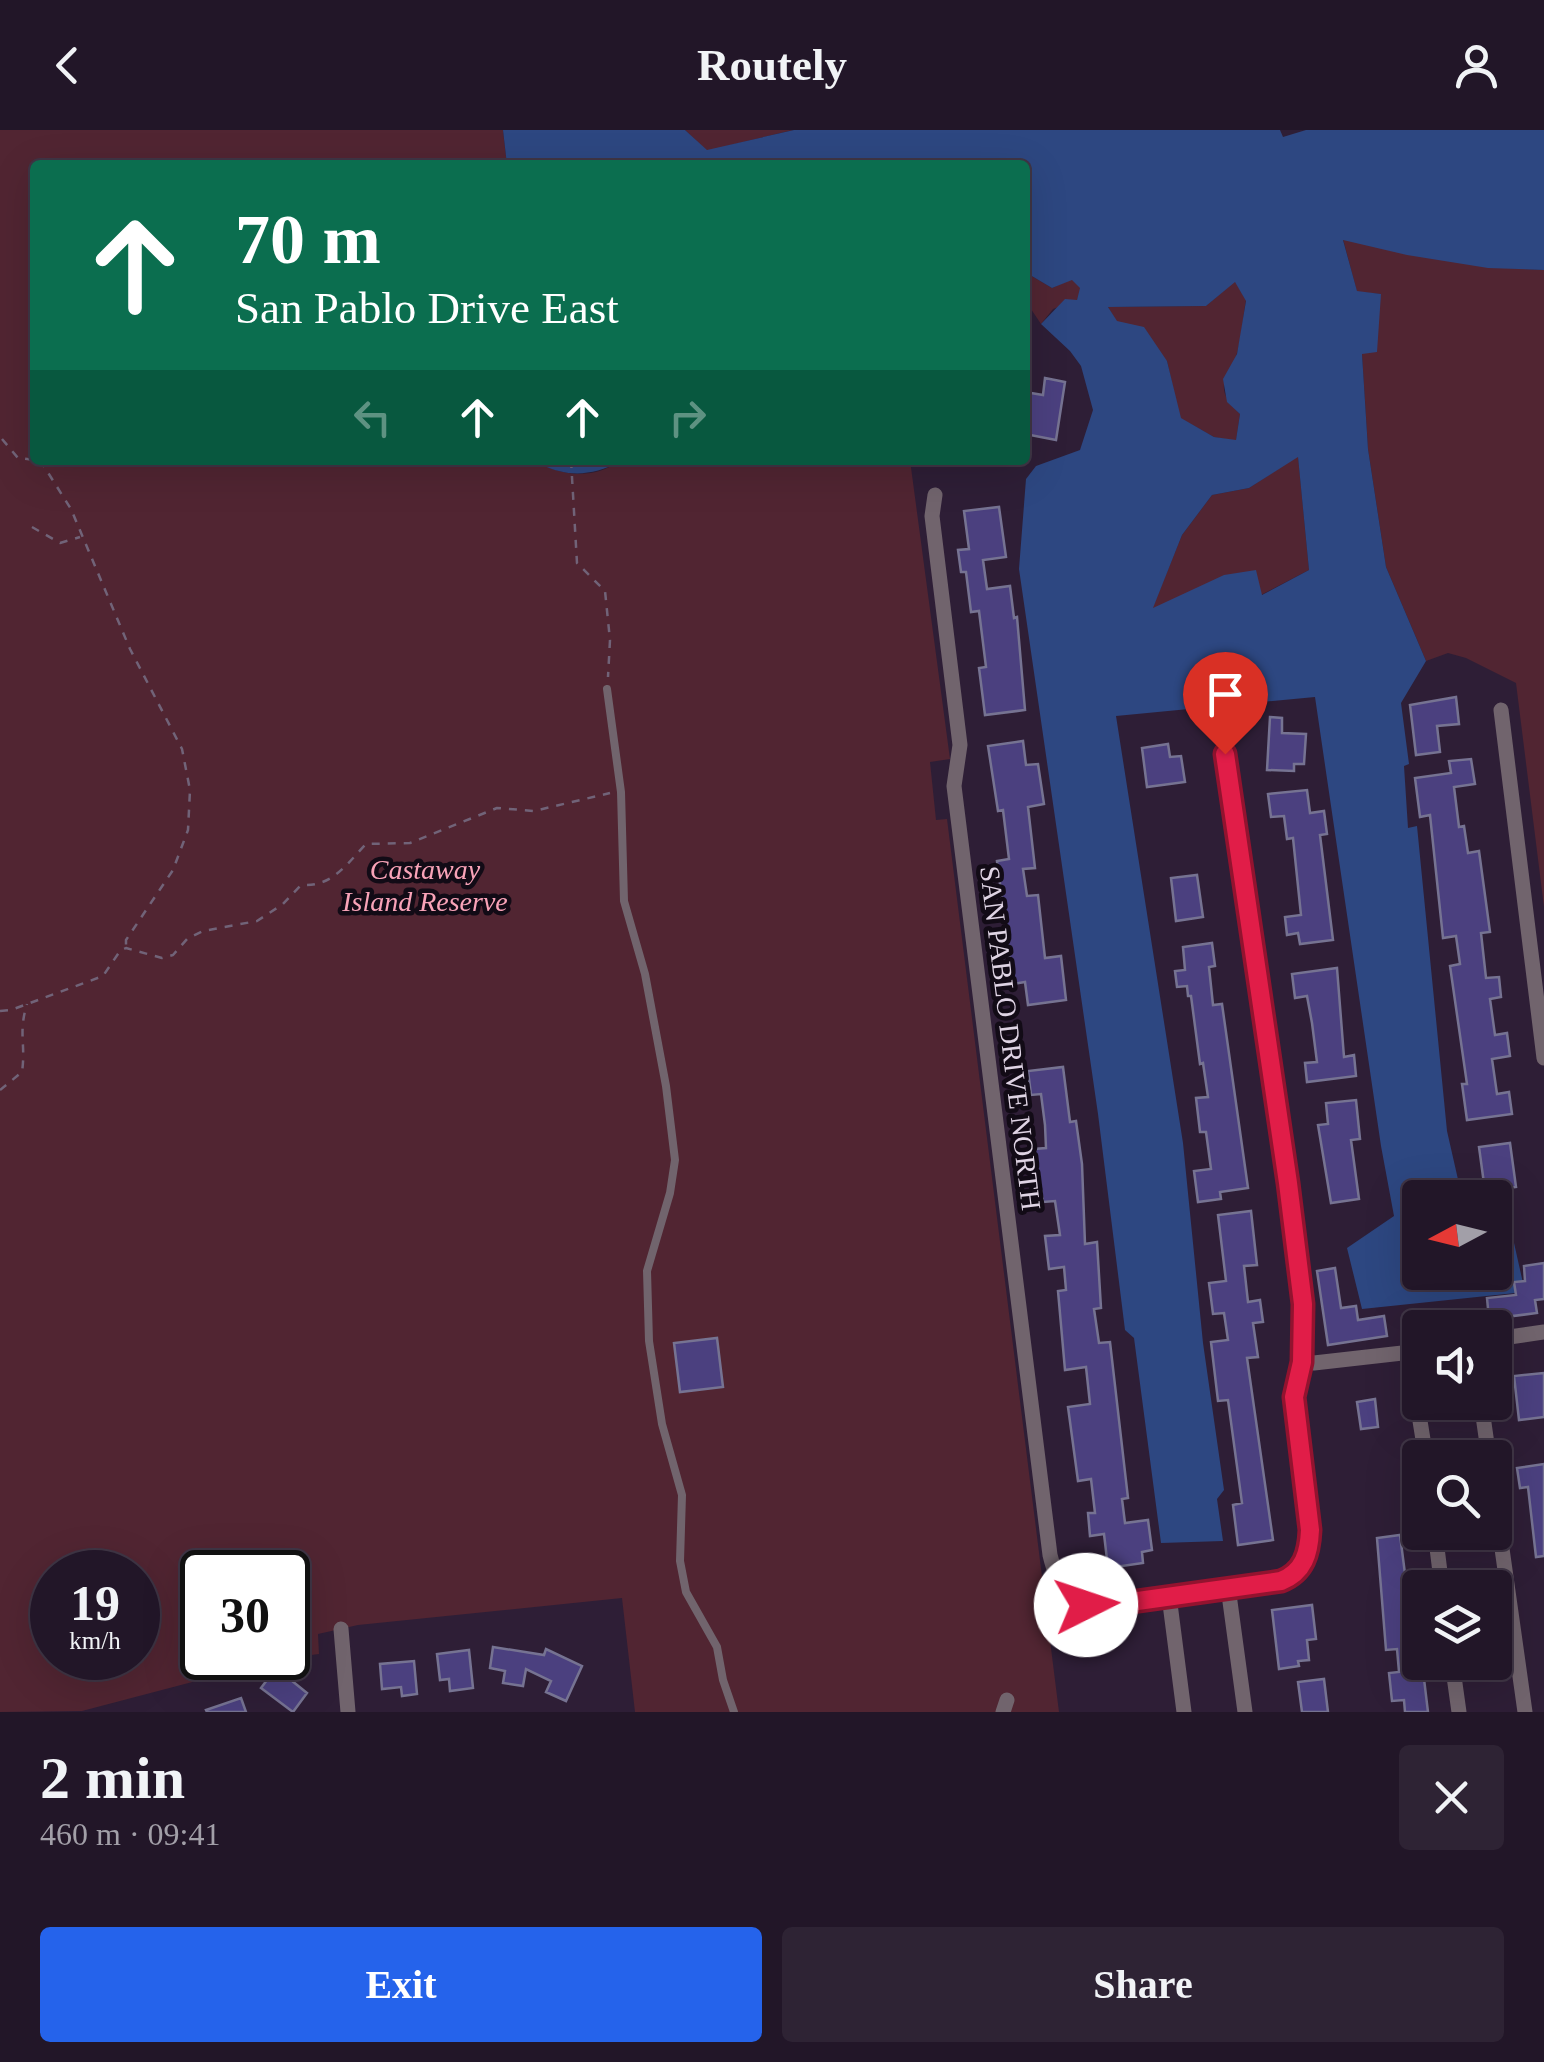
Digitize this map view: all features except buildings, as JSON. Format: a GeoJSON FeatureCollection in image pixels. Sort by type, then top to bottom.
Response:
{"type":"FeatureCollection","features":[{"type":"Feature","properties":{"kind":"street","name":"SAN PABLO DRIVE NORTH"},"geometry":{"type":"LineString","coordinates":[[936,494],[932,516],[960,745],[954,786],[1050,1555],[1061,1586],[1086,1605],[1169,1596]]}},
{"type":"Feature","properties":{"kind":"street"},"geometry":{"type":"LineString","coordinates":[[1501,710],[1544,1058]]}},
{"type":"Feature","properties":{"kind":"street"},"geometry":{"type":"LineString","coordinates":[[1184,1712],[1169,1596],[1291,1577],[1309,1550],[1310,1530],[1294,1397],[1302,1362],[1303,1304],[1225,754]]}},
{"type":"Feature","properties":{"kind":"street"},"geometry":{"type":"LineString","coordinates":[[1512,1337],[1544,1332]]}},
{"type":"Feature","properties":{"kind":"street"},"geometry":{"type":"LineString","coordinates":[[1302,1362],[1402,1353]]}},
{"type":"Feature","properties":{"kind":"street"},"geometry":{"type":"LineString","coordinates":[[1502,1550],[1525,1712]]}},
{"type":"Feature","properties":{"kind":"street"},"geometry":{"type":"LineString","coordinates":[[1228,1587],[1245,1712]]}},
{"type":"Feature","properties":{"kind":"street"},"geometry":{"type":"LineString","coordinates":[[341,1628],[348,1712]]}},
{"type":"Feature","properties":{"kind":"street"},"geometry":{"type":"LineString","coordinates":[[1454,1680],[1458,1712]]}},
{"type":"Feature","properties":{"kind":"lane"},"geometry":{"type":"LineString","coordinates":[[607,689],[622,792],[624,901],[645,974],[675,1160],[670,1193],[647,1271],[649,1341],[662,1424],[682,1496],[680,1560],[686,1592],[717,1647],[734,1712]]}},
{"type":"Feature","properties":{"kind":"path"},"geometry":{"type":"LineString","coordinates":[[2,439],[18,458],[30,459]]}},
{"type":"Feature","properties":{"kind":"path"},"geometry":{"type":"LineString","coordinates":[[41,465],[71,509],[130,649],[182,749],[190,790],[188,830],[172,870],[126,940],[126,948]]}},
{"type":"Feature","properties":{"kind":"path"},"geometry":{"type":"LineString","coordinates":[[571,465],[578,563],[605,591],[610,640],[607,689]]}},
{"type":"Feature","properties":{"kind":"path"},"geometry":{"type":"LineString","coordinates":[[32,527],[60,543],[82,536]]}},
{"type":"Feature","properties":{"kind":"path"},"geometry":{"type":"LineString","coordinates":[[0,1011],[104,976],[126,948],[162,958],[173,956],[187,939],[203,930],[256,921],[283,904],[301,885],[321,886],[330,881],[366,844],[410,843],[497,808],[534,810],[622,792]]}},
{"type":"Feature","properties":{"kind":"path"},"geometry":{"type":"LineString","coordinates":[[0,1090],[22,1072],[20,1027],[28,1002]]}},
{"type":"Feature","properties":{"kind":"green space","name":"Castaway Island Reserve"},"geometry":{"type":"Polygon","coordinates":[[[0,130],[503,130],[506,160],[30,160],[30,465],[543,465],[583,474],[612,465],[911,465],[950,759],[930,762],[936,820],[947,819],[1059,1712],[635,1712],[622,1598],[358,1625],[318,1634],[319,1654],[310,1655],[310,1550],[180,1550],[180,1680],[200,1680],[82,1711],[0,1712],[0,130]]]}},
{"type":"Feature","properties":{"kind":"green space"},"geometry":{"type":"Polygon","coordinates":[[[685,130],[793,130],[707,151],[685,130]]]}},
{"type":"Feature","properties":{"kind":"green space"},"geometry":{"type":"Polygon","coordinates":[[[1343,239],[1443,260],[1544,270],[1544,907],[1516,683],[1448,653],[1426,661],[1386,567],[1368,449],[1362,354],[1381,294],[1357,292],[1343,239]]]}},
{"type":"Feature","properties":{"kind":"green space"},"geometry":{"type":"Polygon","coordinates":[[[1030,275],[1052,288],[1072,279],[1081,288],[1077,300],[1053,309],[1041,324],[1030,308],[1030,275]]]}},
{"type":"Feature","properties":{"kind":"green space"},"geometry":{"type":"Polygon","coordinates":[[[1235,281],[1246,300],[1238,349],[1224,388],[1240,414],[1236,441],[1214,437],[1180,418],[1167,361],[1116,321],[1108,307],[1206,306],[1235,281]]]}},
{"type":"Feature","properties":{"kind":"green space"},"geometry":{"type":"Polygon","coordinates":[[[1298,456],[1309,570],[1261,595],[1152,609],[1182,535],[1212,495],[1249,488],[1298,456]]]}},
{"type":"Feature","properties":{"kind":"water"},"geometry":{"type":"Polygon","coordinates":[[[503,130],[685,130],[707,150],[794,130],[1280,130],[1283,137],[1306,130],[1544,130],[1544,270],[1488,268],[1343,240],[1357,291],[1381,294],[1377,352],[1362,354],[1368,449],[1386,567],[1426,661],[1401,703],[1409,764],[1404,766],[1408,828],[1417,826],[1447,1131],[1458,1180],[1402,1180],[1402,1290],[1512,1290],[1512,1234],[1525,1292],[1362,1309],[1347,1248],[1394,1216],[1315,697],[1116,716],[1183,1143],[1203,1343],[1224,1490],[1217,1499],[1223,1541],[1161,1543],[1134,1338],[1125,1330],[1098,1114],[1019,569],[1026,479],[1036,466],[1080,450],[1093,410],[1081,366],[1041,324],[1065,299],[1077,300],[1080,288],[1072,280],[1052,288],[1030,275],[1030,160],[506,160],[503,130]],[[1235,282],[1206,306],[1108,307],[1117,321],[1144,327],[1167,361],[1181,418],[1214,437],[1236,440],[1240,414],[1227,402],[1223,379],[1237,354],[1246,301],[1235,282]],[[1298,457],[1249,488],[1212,495],[1182,535],[1153,608],[1224,575],[1256,570],[1262,595],[1309,570],[1298,457]]]}},
{"type":"Feature","properties":{"kind":"water"},"geometry":{"type":"Polygon","coordinates":[[[542,465],[612,465],[591,472],[542,465]]]}},
{"type":"Feature","properties":{"kind":"route"},"geometry":{"type":"LineString","coordinates":[[1086,1605],[1281,1581],[1298,1571],[1309,1550],[1294,1397],[1302,1362],[1303,1304],[1225,754]]}}]}
